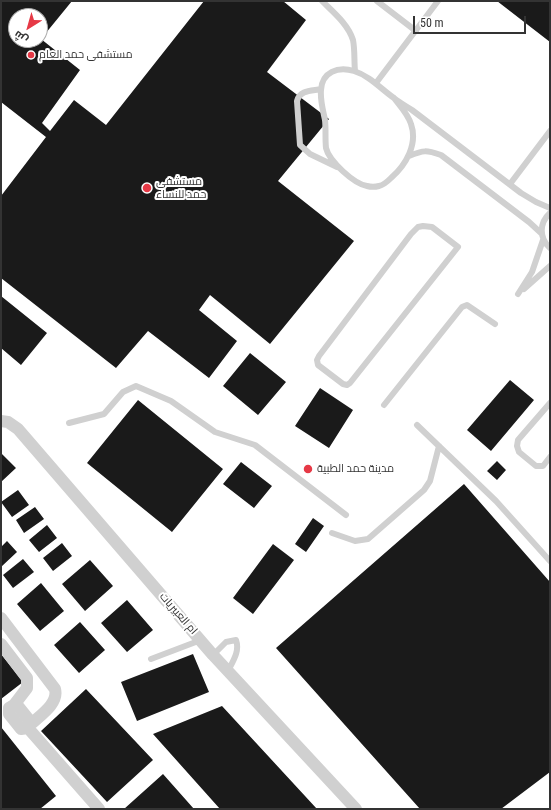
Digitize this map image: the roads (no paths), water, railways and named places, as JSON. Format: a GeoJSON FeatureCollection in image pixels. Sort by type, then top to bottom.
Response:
{"type":"FeatureCollection","features":[{"type":"Feature","properties":{"kind":"street","name":"ام العبيريات"},"geometry":{"type":"LineString","coordinates":[[1,421],[8,422],[18,429],[213,655],[356,809]]}},
{"type":"Feature","properties":{"kind":"street"},"geometry":{"type":"LineString","coordinates":[[1,618],[56,689],[56,697],[52,704],[29,726]]}},
{"type":"Feature","properties":{"kind":"street"},"geometry":{"type":"LineString","coordinates":[[1,644],[27,678],[27,688],[14,705],[18,706],[28,718],[29,726],[99,809]]}},
{"type":"Feature","properties":{"kind":"lane"},"geometry":{"type":"LineString","coordinates":[[322,1],[346,26],[353,39],[355,71]]}},
{"type":"Feature","properties":{"kind":"lane"},"geometry":{"type":"LineString","coordinates":[[377,1],[416,31]]}},
{"type":"Feature","properties":{"kind":"lane"},"geometry":{"type":"LineString","coordinates":[[376,83],[438,1]]}},
{"type":"Feature","properties":{"kind":"lane"},"geometry":{"type":"LineString","coordinates":[[394,98],[412,124],[413,143],[409,156],[403,165],[382,185],[373,187],[358,183],[332,160],[326,149],[325,122],[321,102],[321,89],[324,79],[331,72],[340,69],[355,71],[376,83],[510,184],[536,202],[550,208]]}},
{"type":"Feature","properties":{"kind":"lane"},"geometry":{"type":"LineString","coordinates":[[321,89],[303,92],[298,96],[297,101],[300,145],[310,154],[340,168]]}},
{"type":"Feature","properties":{"kind":"lane"},"geometry":{"type":"LineString","coordinates":[[510,184],[550,131]]}},
{"type":"Feature","properties":{"kind":"lane"},"geometry":{"type":"LineString","coordinates":[[409,156],[421,151],[428,151],[441,155],[542,233]]}},
{"type":"Feature","properties":{"kind":"lane"},"geometry":{"type":"LineString","coordinates":[[550,213],[544,219],[542,226],[544,240],[550,248]]}},
{"type":"Feature","properties":{"kind":"lane"},"geometry":{"type":"LineString","coordinates":[[423,226],[432,228],[458,248],[350,383],[347,385],[343,384],[318,365],[317,360],[319,356],[414,230],[423,226]]}},
{"type":"Feature","properties":{"kind":"lane"},"geometry":{"type":"LineString","coordinates":[[544,240],[532,272],[518,294],[550,266]]}},
{"type":"Feature","properties":{"kind":"lane"},"geometry":{"type":"LineString","coordinates":[[384,405],[462,307],[467,305],[495,324]]}},
{"type":"Feature","properties":{"kind":"lane"},"geometry":{"type":"LineString","coordinates":[[69,423],[104,414],[123,392],[136,386],[170,401],[215,432],[255,445],[346,515]]}},
{"type":"Feature","properties":{"kind":"lane"},"geometry":{"type":"LineString","coordinates":[[550,404],[518,440],[516,446],[519,452],[536,466],[543,466],[550,457]]}},
{"type":"Feature","properties":{"kind":"lane"},"geometry":{"type":"LineString","coordinates":[[417,424],[496,501],[550,561]]}},
{"type":"Feature","properties":{"kind":"lane"},"geometry":{"type":"LineString","coordinates":[[332,533],[355,541],[368,539],[424,490],[430,481],[439,446]]}},
{"type":"Feature","properties":{"kind":"lane"},"geometry":{"type":"LineString","coordinates":[[151,659],[201,640]]}},
{"type":"Feature","properties":{"kind":"lane"},"geometry":{"type":"LineString","coordinates":[[213,655],[226,642],[236,640],[238,648],[237,653],[228,671]]}},
{"type":"Feature","properties":{"kind":"place","name":"مستشفى حمد العام"},"geometry":{"type":"Point","coordinates":[31,55]}},
{"type":"Feature","properties":{"kind":"place","name":"مستشفى حمد للنساء"},"geometry":{"type":"Point","coordinates":[147,188]}},
{"type":"Feature","properties":{"kind":"place","name":"مدينة حمد الطبية"},"geometry":{"type":"Point","coordinates":[308,469]}}]}
